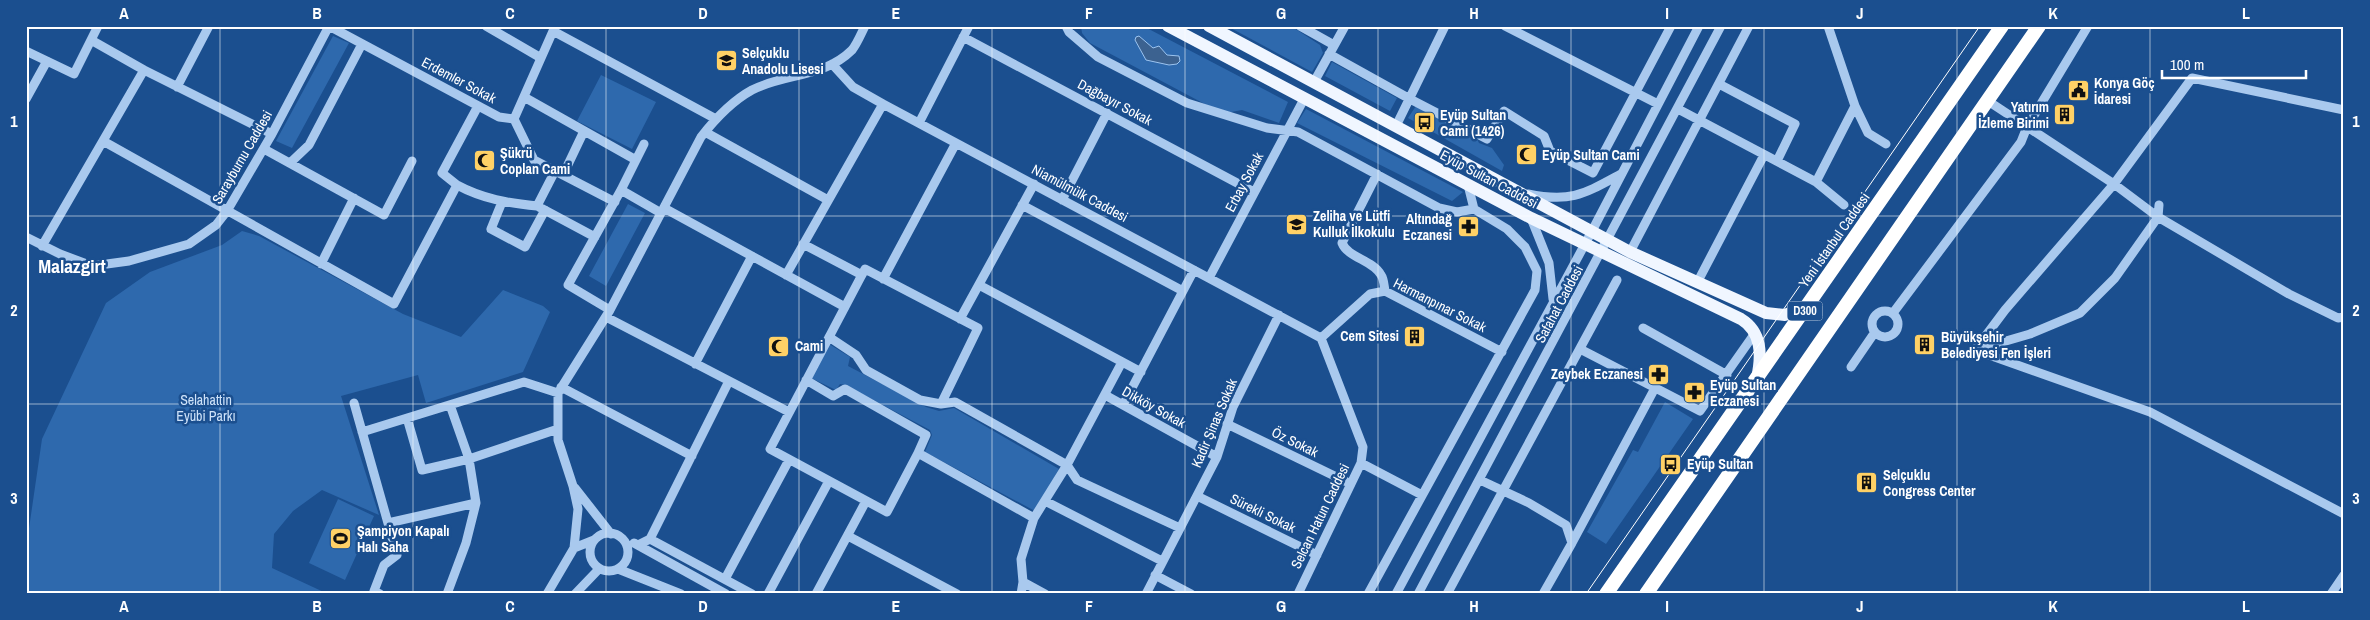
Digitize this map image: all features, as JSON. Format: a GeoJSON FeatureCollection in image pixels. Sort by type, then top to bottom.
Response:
{"type":"FeatureCollection","features":[{"type":"Feature","properties":{"kind":"highway","name":"Yeni İstanbul Caddesi"},"geometry":{"type":"LineString","coordinates":[[1606,594],[2002,26]]}},
{"type":"Feature","properties":{"kind":"highway","name":"D300"},"geometry":{"type":"LineString","coordinates":[[1646,594],[2039,26]]}},
{"type":"Feature","properties":{"kind":"main road","name":"Eyüp Sultan Caddesi"},"geometry":{"type":"LineString","coordinates":[[1168,26],[1531,218],[1741,318],[1751,326],[1755,333]]}},
{"type":"Feature","properties":{"kind":"main road","name":"Eyüp Sultan Caddesi"},"geometry":{"type":"LineString","coordinates":[[1208,26],[1630,252],[1766,313],[1785,315],[1809,305]]}},
{"type":"Feature","properties":{"kind":"main road"},"geometry":{"type":"LineString","coordinates":[[1755,333],[1761,354],[1756,379]]}},
{"type":"Feature","properties":{"kind":"street"},"geometry":{"type":"LineString","coordinates":[[26,51],[74,74],[98,26]]}},
{"type":"Feature","properties":{"kind":"street"},"geometry":{"type":"LineString","coordinates":[[177,87],[209,26]]}},
{"type":"Feature","properties":{"kind":"street","name":"Erdemler Sokak"},"geometry":{"type":"LineString","coordinates":[[329,26],[499,117],[514,119]]}},
{"type":"Feature","properties":{"kind":"street","name":"Sarayburnu Caddesi"},"geometry":{"type":"LineString","coordinates":[[26,237],[42,246],[92,266],[129,261],[189,244],[216,225],[227,211],[264,149],[329,26]]}},
{"type":"Feature","properties":{"kind":"street"},"geometry":{"type":"LineString","coordinates":[[547,594],[574,548],[578,509],[573,486],[558,440],[559,390],[608,313],[705,132],[716,119],[752,90],[820,71],[832,64],[853,49],[865,26]]}},
{"type":"Feature","properties":{"kind":"street"},"geometry":{"type":"LineString","coordinates":[[919,123],[969,26]]}},
{"type":"Feature","properties":{"kind":"street"},"geometry":{"type":"LineString","coordinates":[[1066,26],[1069,32],[1098,57],[1187,103],[1267,128],[1298,132],[1439,208],[1458,212],[1474,209],[1508,229],[1525,246],[1537,271],[1535,290],[1368,594]]}},
{"type":"Feature","properties":{"kind":"street"},"geometry":{"type":"LineString","coordinates":[[1300,26],[1332,50],[1410,100],[1487,139],[1504,111],[1544,136],[1550,151],[1593,173],[1672,26]]}},
{"type":"Feature","properties":{"kind":"street"},"geometry":{"type":"LineString","coordinates":[[1314,82],[1345,26]]}},
{"type":"Feature","properties":{"kind":"street"},"geometry":{"type":"LineString","coordinates":[[1396,126],[1445,26]]}},
{"type":"Feature","properties":{"kind":"street"},"geometry":{"type":"LineString","coordinates":[[1505,26],[1658,104]]}},
{"type":"Feature","properties":{"kind":"street","name":"Safahat Caddesi"},"geometry":{"type":"LineString","coordinates":[[1396,594],[1553,299],[1592,231],[1699,26]]}},
{"type":"Feature","properties":{"kind":"street","name":"Safahat Caddesi"},"geometry":{"type":"LineString","coordinates":[[1418,594],[1722,26]]}},
{"type":"Feature","properties":{"kind":"street"},"geometry":{"type":"LineString","coordinates":[[1630,252],[1749,26]]}},
{"type":"Feature","properties":{"kind":"street"},"geometry":{"type":"LineString","coordinates":[[1828,26],[1855,106],[1868,133],[1886,144]]}},
{"type":"Feature","properties":{"kind":"street"},"geometry":{"type":"LineString","coordinates":[[1892,313],[2021,142],[2027,127],[2088,26]]}},
{"type":"Feature","properties":{"kind":"street"},"geometry":{"type":"LineString","coordinates":[[491,27],[541,58]]}},
{"type":"Feature","properties":{"kind":"street"},"geometry":{"type":"LineString","coordinates":[[615,202],[534,160],[514,119],[554,29],[716,119]]}},
{"type":"Feature","properties":{"kind":"street","name":"Dağbayır Sokak"},"geometry":{"type":"LineString","coordinates":[[964,36],[1254,192]]}},
{"type":"Feature","properties":{"kind":"street"},"geometry":{"type":"LineString","coordinates":[[91,40],[144,70],[272,134]]}},
{"type":"Feature","properties":{"kind":"street"},"geometry":{"type":"LineString","coordinates":[[290,163],[310,145],[362,44]]}},
{"type":"Feature","properties":{"kind":"street"},"geometry":{"type":"LineString","coordinates":[[26,99],[47,61]]}},
{"type":"Feature","properties":{"kind":"street","name":"Niamülmülk Caddesi"},"geometry":{"type":"LineString","coordinates":[[832,64],[853,87],[882,104],[1321,338]]}},
{"type":"Feature","properties":{"kind":"street"},"geometry":{"type":"LineString","coordinates":[[42,246],[144,70]]}},
{"type":"Feature","properties":{"kind":"street"},"geometry":{"type":"LineString","coordinates":[[1975,350],[2005,310],[2114,184],[2192,78],[2344,110]]}},
{"type":"Feature","properties":{"kind":"street"},"geometry":{"type":"LineString","coordinates":[[1719,84],[1795,124],[1776,161]]}},
{"type":"Feature","properties":{"kind":"street"},"geometry":{"type":"LineString","coordinates":[[524,97],[636,160]]}},
{"type":"Feature","properties":{"kind":"street","name":"Erbay Sokak"},"geometry":{"type":"LineString","coordinates":[[1209,278],[1304,98]]}},
{"type":"Feature","properties":{"kind":"street"},"geometry":{"type":"LineString","coordinates":[[1988,101],[2114,184],[2158,218],[2289,294],[2338,318],[2344,316]]}},
{"type":"Feature","properties":{"kind":"street"},"geometry":{"type":"LineString","coordinates":[[786,275],[882,104]]}},
{"type":"Feature","properties":{"kind":"street"},"geometry":{"type":"LineString","coordinates":[[478,106],[442,173],[457,185],[473,194],[502,202],[541,208],[595,237]]}},
{"type":"Feature","properties":{"kind":"street"},"geometry":{"type":"LineString","coordinates":[[1816,182],[1855,106]]}},
{"type":"Feature","properties":{"kind":"street"},"geometry":{"type":"LineString","coordinates":[[1678,109],[1816,182],[1844,205]]}},
{"type":"Feature","properties":{"kind":"street"},"geometry":{"type":"LineString","coordinates":[[1062,200],[1107,113]]}},
{"type":"Feature","properties":{"kind":"street"},"geometry":{"type":"LineString","coordinates":[[502,202],[491,229],[525,247],[541,208],[584,131]]}},
{"type":"Feature","properties":{"kind":"street"},"geometry":{"type":"LineString","coordinates":[[705,132],[828,200]]}},
{"type":"Feature","properties":{"kind":"street"},"geometry":{"type":"LineString","coordinates":[[103,141],[394,304],[457,185]]}},
{"type":"Feature","properties":{"kind":"street"},"geometry":{"type":"LineString","coordinates":[[883,279],[956,143]]}},
{"type":"Feature","properties":{"kind":"street"},"geometry":{"type":"LineString","coordinates":[[644,144],[615,202],[568,285],[608,313],[695,364],[789,412]]}},
{"type":"Feature","properties":{"kind":"street"},"geometry":{"type":"LineString","coordinates":[[264,149],[384,215],[412,161]]}},
{"type":"Feature","properties":{"kind":"street"},"geometry":{"type":"LineString","coordinates":[[1697,283],[1764,155]]}},
{"type":"Feature","properties":{"kind":"street"},"geometry":{"type":"LineString","coordinates":[[1377,174],[1342,243],[1345,249],[1372,265],[1382,276],[1385,291]]}},
{"type":"Feature","properties":{"kind":"street"},"geometry":{"type":"LineString","coordinates":[[1518,192],[1549,198],[1569,198],[1591,192],[1621,174]]}},
{"type":"Feature","properties":{"kind":"street"},"geometry":{"type":"LineString","coordinates":[[960,320],[1034,184]]}},
{"type":"Feature","properties":{"kind":"street"},"geometry":{"type":"LineString","coordinates":[[1468,185],[1474,209]]}},
{"type":"Feature","properties":{"kind":"street"},"geometry":{"type":"LineString","coordinates":[[621,190],[752,256],[845,307]]}},
{"type":"Feature","properties":{"kind":"street"},"geometry":{"type":"LineString","coordinates":[[320,264],[354,198]]}},
{"type":"Feature","properties":{"kind":"street"},"geometry":{"type":"LineString","coordinates":[[1975,350],[2030,334],[2080,313],[2114,278],[2158,218],[2160,205]]}},
{"type":"Feature","properties":{"kind":"street"},"geometry":{"type":"LineString","coordinates":[[1022,206],[1183,291]]}},
{"type":"Feature","properties":{"kind":"street"},"geometry":{"type":"LineString","coordinates":[[1531,218],[1549,263],[1553,299]]}},
{"type":"Feature","properties":{"kind":"street"},"geometry":{"type":"LineString","coordinates":[[803,244],[862,275]]}},
{"type":"Feature","properties":{"kind":"street"},"geometry":{"type":"LineString","coordinates":[[695,364],[752,256]]}},
{"type":"Feature","properties":{"kind":"street"},"geometry":{"type":"LineString","coordinates":[[806,380],[833,396],[845,389],[926,435],[887,512],[770,449],[789,412],[806,380],[845,307],[865,269],[978,328],[941,404]]}},
{"type":"Feature","properties":{"kind":"street"},"geometry":{"type":"LineString","coordinates":[[1123,405],[1194,270]]}},
{"type":"Feature","properties":{"kind":"street"},"geometry":{"type":"LineString","coordinates":[[1447,594],[1617,280]]}},
{"type":"Feature","properties":{"kind":"street"},"geometry":{"type":"LineString","coordinates":[[979,285],[1141,372]]}},
{"type":"Feature","properties":{"kind":"street","name":"Harmanpınar Sokak"},"geometry":{"type":"LineString","coordinates":[[1321,338],[1370,294],[1385,291],[1502,352]]}},
{"type":"Feature","properties":{"kind":"street"},"geometry":{"type":"LineString","coordinates":[[1886,311],[1892,313],[1897,319],[1898,326],[1895,333],[1881,336],[1875,332],[1872,325],[1874,318],[1879,313],[1886,311]]}},
{"type":"Feature","properties":{"kind":"street","name":"Kadir Şinas Sokak"},"geometry":{"type":"LineString","coordinates":[[1146,594],[1217,457],[1233,407],[1279,315]]}},
{"type":"Feature","properties":{"kind":"street"},"geometry":{"type":"LineString","coordinates":[[1643,328],[1727,375]]}},
{"type":"Feature","properties":{"kind":"street"},"geometry":{"type":"LineString","coordinates":[[1851,367],[1875,332]]}},
{"type":"Feature","properties":{"kind":"street"},"geometry":{"type":"LineString","coordinates":[[1580,348],[1700,411],[1755,333]]}},
{"type":"Feature","properties":{"kind":"street"},"geometry":{"type":"LineString","coordinates":[[829,337],[856,355],[866,370],[920,400],[941,404],[955,402],[1066,466],[1077,480],[1180,528]]}},
{"type":"Feature","properties":{"kind":"street","name":"Selcan Hatun Caddesi"},"geometry":{"type":"LineString","coordinates":[[1298,594],[1362,463],[1363,448],[1321,338]]}},
{"type":"Feature","properties":{"kind":"street"},"geometry":{"type":"LineString","coordinates":[[1975,350],[2150,412],[2344,514]]}},
{"type":"Feature","properties":{"kind":"street"},"geometry":{"type":"LineString","coordinates":[[1021,594],[1023,582],[1022,559],[1034,518],[1066,466],[1122,362]]}},
{"type":"Feature","properties":{"kind":"street"},"geometry":{"type":"LineString","coordinates":[[638,545],[650,539],[729,381]]}},
{"type":"Feature","properties":{"kind":"street"},"geometry":{"type":"LineString","coordinates":[[362,432],[524,382],[559,390],[692,456]]}},
{"type":"Feature","properties":{"kind":"street"},"geometry":{"type":"LineString","coordinates":[[1543,594],[1655,388]]}},
{"type":"Feature","properties":{"kind":"street","name":"Dikköy Sokak"},"geometry":{"type":"LineString","coordinates":[[1104,395],[1217,457]]}},
{"type":"Feature","properties":{"kind":"street"},"geometry":{"type":"LineString","coordinates":[[354,404],[397,555],[384,565],[377,592],[363,594]]}},
{"type":"Feature","properties":{"kind":"street"},"geometry":{"type":"LineString","coordinates":[[447,594],[466,543],[476,503],[469,459],[450,405]]}},
{"type":"Feature","properties":{"kind":"street"},"geometry":{"type":"LineString","coordinates":[[407,418],[422,470],[469,459],[558,429]]}},
{"type":"Feature","properties":{"kind":"street","name":"Öz Sokak"},"geometry":{"type":"LineString","coordinates":[[1227,424],[1351,484]]}},
{"type":"Feature","properties":{"kind":"street"},"geometry":{"type":"LineString","coordinates":[[918,453],[1034,518]]}},
{"type":"Feature","properties":{"kind":"street"},"geometry":{"type":"LineString","coordinates":[[725,579],[789,460]]}},
{"type":"Feature","properties":{"kind":"street"},"geometry":{"type":"LineString","coordinates":[[1362,463],[1422,495]]}},
{"type":"Feature","properties":{"kind":"street"},"geometry":{"type":"LineString","coordinates":[[1480,480],[1502,490],[1566,526],[1572,543]]}},
{"type":"Feature","properties":{"kind":"street"},"geometry":{"type":"LineString","coordinates":[[768,594],[829,481]]}},
{"type":"Feature","properties":{"kind":"street"},"geometry":{"type":"LineString","coordinates":[[573,486],[612,534],[638,545],[726,594]]}},
{"type":"Feature","properties":{"kind":"street","name":"Sürekli Sokak"},"geometry":{"type":"LineString","coordinates":[[1197,496],[1317,555]]}},
{"type":"Feature","properties":{"kind":"street"},"geometry":{"type":"LineString","coordinates":[[816,594],[866,501]]}},
{"type":"Feature","properties":{"kind":"street"},"geometry":{"type":"LineString","coordinates":[[1045,501],[1162,562]]}},
{"type":"Feature","properties":{"kind":"street"},"geometry":{"type":"LineString","coordinates":[[388,524],[476,503]]}},
{"type":"Feature","properties":{"kind":"street"},"geometry":{"type":"LineString","coordinates":[[574,548],[599,536],[612,534]]}},
{"type":"Feature","properties":{"kind":"street"},"geometry":{"type":"LineString","coordinates":[[848,536],[957,594]]}},
{"type":"Feature","properties":{"kind":"street"},"geometry":{"type":"LineString","coordinates":[[594,540],[591,546],[591,559],[599,569],[606,571],[623,566],[628,555],[626,543],[622,539]]}},
{"type":"Feature","properties":{"kind":"street"},"geometry":{"type":"LineString","coordinates":[[650,539],[752,594]]}},
{"type":"Feature","properties":{"kind":"street"},"geometry":{"type":"LineString","coordinates":[[575,594],[599,569]]}},
{"type":"Feature","properties":{"kind":"street"},"geometry":{"type":"LineString","coordinates":[[618,569],[681,594]]}},
{"type":"Feature","properties":{"kind":"street"},"geometry":{"type":"LineString","coordinates":[[1155,575],[1191,594]]}},
{"type":"Feature","properties":{"kind":"street"},"geometry":{"type":"LineString","coordinates":[[2331,594],[2344,575]]}},
{"type":"Feature","properties":{"kind":"street"},"geometry":{"type":"LineString","coordinates":[[1023,582],[1045,594]]}},
{"type":"Feature","properties":{"kind":"green space"},"geometry":{"type":"Polygon","coordinates":[[[1081,26],[1143,26],[1288,102],[1279,123],[1242,110],[1226,113],[1216,110],[1090,43],[1082,33],[1081,26]]]}},
{"type":"Feature","properties":{"kind":"green space"},"geometry":{"type":"Polygon","coordinates":[[[1227,26],[1291,26],[1320,45],[1323,53],[1312,72],[1227,26]]]}},
{"type":"Feature","properties":{"kind":"green space"},"geometry":{"type":"Polygon","coordinates":[[[333,36],[349,43],[292,148],[276,141],[333,36]]]}},
{"type":"Feature","properties":{"kind":"green space"},"geometry":{"type":"Polygon","coordinates":[[[1332,62],[1397,98],[1390,111],[1325,76],[1332,62]]]}},
{"type":"Feature","properties":{"kind":"green space"},"geometry":{"type":"Polygon","coordinates":[[[601,75],[656,102],[632,149],[577,121],[601,75]]]}},
{"type":"Feature","properties":{"kind":"green space"},"geometry":{"type":"Polygon","coordinates":[[[1416,106],[1477,139],[1479,143],[1492,148],[1504,165],[1502,171],[1408,118],[1416,106]]]}},
{"type":"Feature","properties":{"kind":"green space"},"geometry":{"type":"Polygon","coordinates":[[[1306,109],[1463,192],[1452,201],[1297,123],[1306,109]]]}},
{"type":"Feature","properties":{"kind":"green space"},"geometry":{"type":"Polygon","coordinates":[[[628,204],[645,213],[606,286],[589,276],[628,204]]]}},
{"type":"Feature","properties":{"kind":"green space","name":"Selahattin Eyübi Parkı"},"geometry":{"type":"Polygon","coordinates":[[[242,231],[259,236],[403,314],[461,337],[503,290],[543,306],[550,312],[523,372],[426,403],[418,375],[341,396],[379,515],[322,490],[293,511],[274,534],[272,568],[328,594],[26,594],[26,549],[42,439],[106,303],[150,272],[222,245],[242,231]]]}},
{"type":"Feature","properties":{"kind":"green space"},"geometry":{"type":"Polygon","coordinates":[[[829,344],[850,357],[848,366],[926,407],[939,411],[954,408],[1059,469],[1035,511],[925,452],[932,435],[930,430],[845,385],[840,384],[836,390],[811,378],[829,344]]]}},
{"type":"Feature","properties":{"kind":"green space"},"geometry":{"type":"Polygon","coordinates":[[[1665,402],[1693,419],[1606,544],[1587,532],[1633,450],[1638,452],[1665,402]]]}},
{"type":"Feature","properties":{"kind":"green space","name":"Şampiyon Kapalı Halı Saha"},"geometry":{"type":"Polygon","coordinates":[[[338,499],[374,516],[345,580],[309,563],[338,499]]]}},
{"type":"Feature","properties":{"kind":"shaded area"},"geometry":{"type":"Polygon","coordinates":[[[1139,36],[1153,48],[1159,46],[1167,55],[1179,56],[1180,61],[1177,64],[1169,65],[1146,60],[1135,40],[1139,36]]]}},
{"type":"Feature","properties":{"kind":"tram line"},"geometry":{"type":"LineString","coordinates":[[1586,594],[1980,26]]}},
{"type":"Feature","properties":{"kind":"place","name":"Selçuklu Anadolu Lisesi"},"geometry":{"type":"Point","coordinates":[726,61]}},
{"type":"Feature","properties":{"kind":"place","name":"Konya Göç İdaresi"},"geometry":{"type":"Point","coordinates":[2078,91]}},
{"type":"Feature","properties":{"kind":"place","name":"Yatırım İzleme Birimi"},"geometry":{"type":"Point","coordinates":[2065,115]}},
{"type":"Feature","properties":{"kind":"place","name":"Eyüp Sultan Cami (1426)"},"geometry":{"type":"Point","coordinates":[1424,123]}},
{"type":"Feature","properties":{"kind":"place","name":"Eyüp Sultan Cami"},"geometry":{"type":"Point","coordinates":[1526,155]}},
{"type":"Feature","properties":{"kind":"place","name":"Şükrü Coplan Cami"},"geometry":{"type":"Point","coordinates":[484,161]}},
{"type":"Feature","properties":{"kind":"place","name":"Zeliha ve Lütfi Kulluk İlkokulu"},"geometry":{"type":"Point","coordinates":[1297,224]}},
{"type":"Feature","properties":{"kind":"place","name":"Altındağ Eczanesi"},"geometry":{"type":"Point","coordinates":[1468,227]}},
{"type":"Feature","properties":{"kind":"place","name":"Cem Sitesi"},"geometry":{"type":"Point","coordinates":[1415,336]}},
{"type":"Feature","properties":{"kind":"place","name":"Büyükşehir Belediyesi Fen İşleri"},"geometry":{"type":"Point","coordinates":[1925,345]}},
{"type":"Feature","properties":{"kind":"place","name":"Cami"},"geometry":{"type":"Point","coordinates":[779,346]}},
{"type":"Feature","properties":{"kind":"place","name":"Zeybek Eczanesi"},"geometry":{"type":"Point","coordinates":[1659,374]}},
{"type":"Feature","properties":{"kind":"place","name":"Eyüp Sultan Eczanesi"},"geometry":{"type":"Point","coordinates":[1694,393]}},
{"type":"Feature","properties":{"kind":"place","name":"Eyüp Sultan"},"geometry":{"type":"Point","coordinates":[1671,464]}},
{"type":"Feature","properties":{"kind":"place","name":"Selçuklu Congress Center"},"geometry":{"type":"Point","coordinates":[1867,483]}},
{"type":"Feature","properties":{"kind":"place","name":"Şampiyon Kapalı Halı Saha"},"geometry":{"type":"Point","coordinates":[341,539]}},
{"type":"Feature","properties":{"kind":"district","name":"Malazgirt"},"geometry":{"type":"Point","coordinates":[72,266]}}]}
